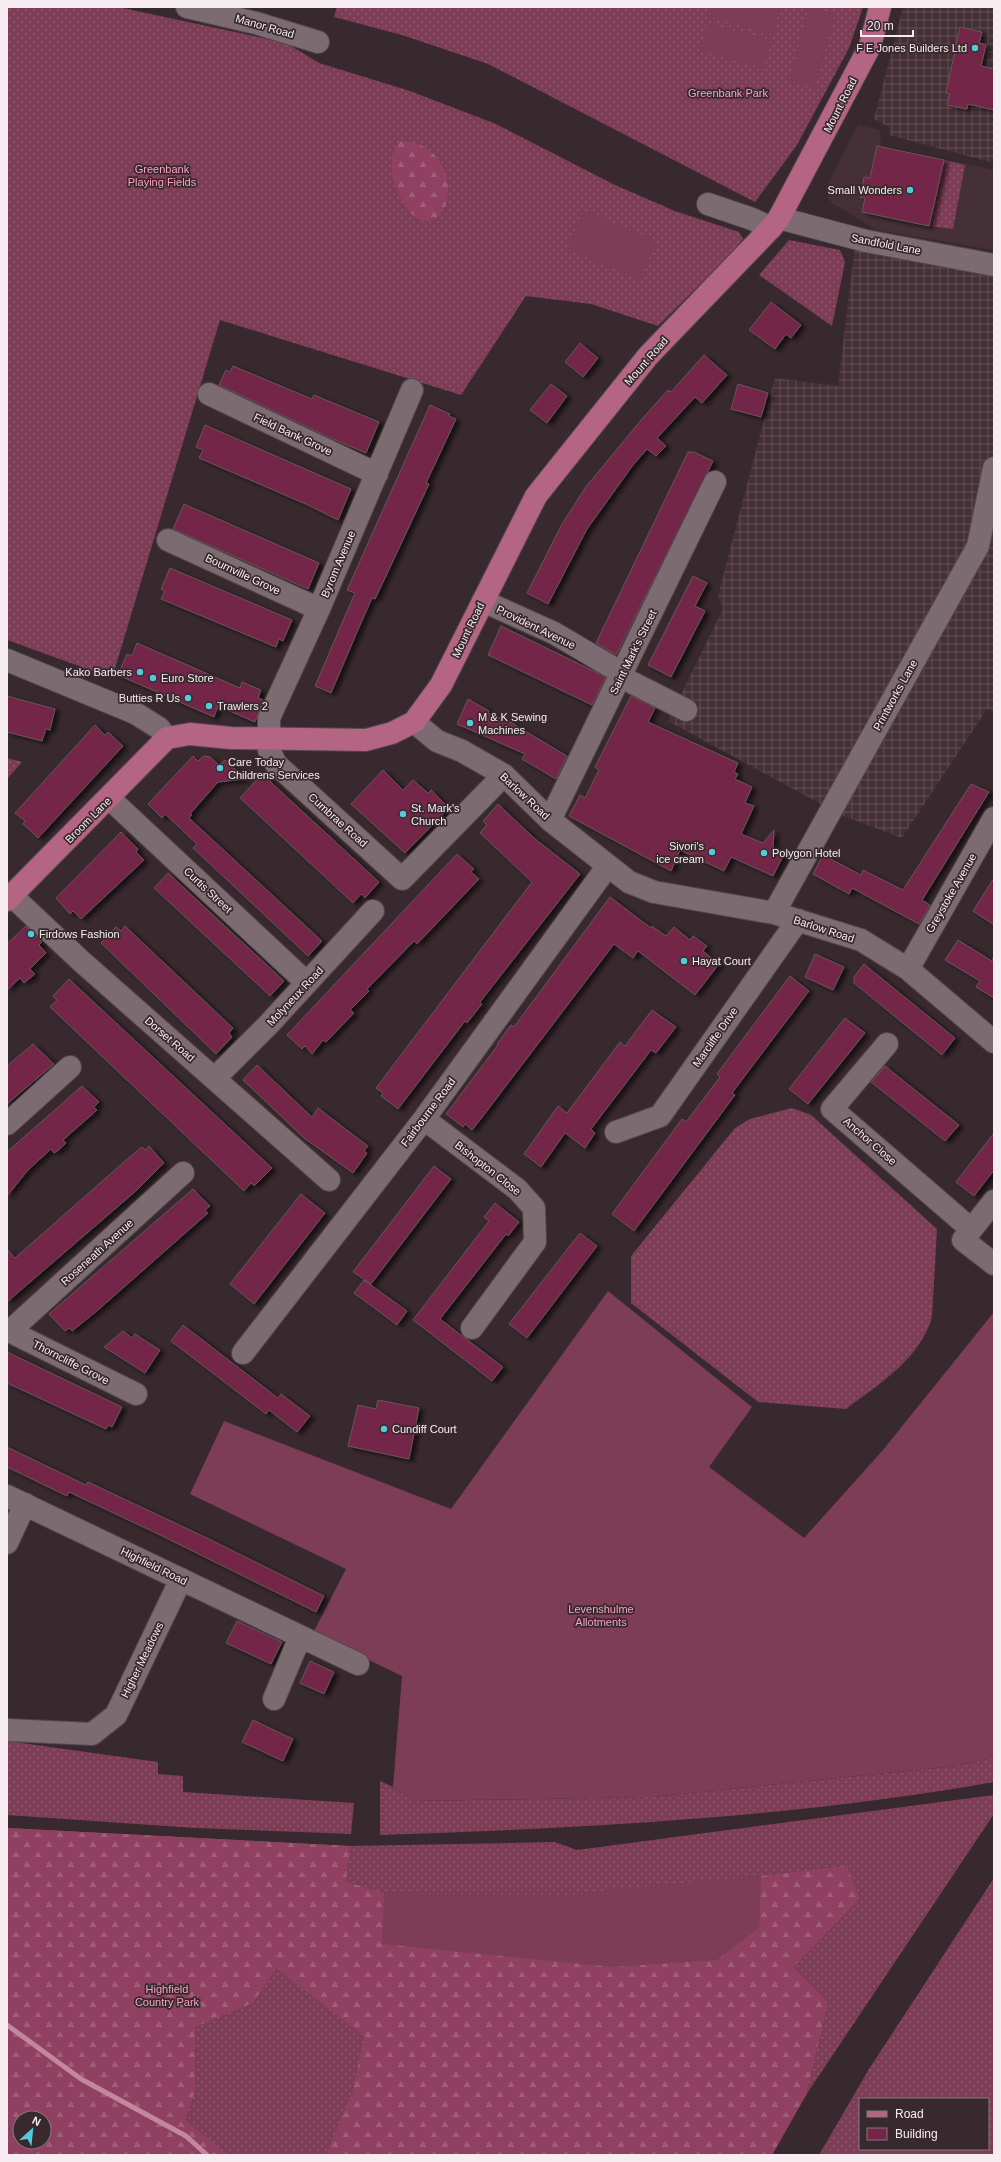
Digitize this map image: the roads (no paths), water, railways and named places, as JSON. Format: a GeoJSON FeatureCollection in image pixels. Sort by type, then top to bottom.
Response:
{"type":"FeatureCollection","features":[{"type":"Feature","properties":{"kind":"main road","name":"Mount Road"},"geometry":{"type":"LineString","coordinates":[[414,722],[442,685],[482,601],[536,496],[648,356],[775,223],[870,46],[880,7]]}},
{"type":"Feature","properties":{"kind":"main road"},"geometry":{"type":"LineString","coordinates":[[167,738],[190,734],[269,739],[366,740],[392,733],[414,722]]}},
{"type":"Feature","properties":{"kind":"main road","name":"Broom Lane"},"geometry":{"type":"LineString","coordinates":[[10,898],[167,738]]}},
{"type":"Feature","properties":{"kind":"street","name":"Manor Road"},"geometry":{"type":"LineString","coordinates":[[188,7],[258,15],[318,42]]}},
{"type":"Feature","properties":{"kind":"street"},"geometry":{"type":"LineString","coordinates":[[708,204],[752,219],[775,223]]}},
{"type":"Feature","properties":{"kind":"street","name":"Sandfold Lane"},"geometry":{"type":"LineString","coordinates":[[775,223],[994,265]]}},
{"type":"Feature","properties":{"kind":"street","name":"Byrom Avenue"},"geometry":{"type":"LineString","coordinates":[[269,739],[269,718],[319,609],[412,390]]}},
{"type":"Feature","properties":{"kind":"street","name":"Field Bank Grove"},"geometry":{"type":"LineString","coordinates":[[209,394],[377,474]]}},
{"type":"Feature","properties":{"kind":"street","name":"Printworks Lane"},"geometry":{"type":"LineString","coordinates":[[774,914],[978,546],[994,468]]}},
{"type":"Feature","properties":{"kind":"street","name":"Saint Mark's Street"},"geometry":{"type":"LineString","coordinates":[[550,820],[616,672],[715,482]]}},
{"type":"Feature","properties":{"kind":"street","name":"Bournville Grove"},"geometry":{"type":"LineString","coordinates":[[168,540],[319,609]]}},
{"type":"Feature","properties":{"kind":"street","name":"Provident Avenue"},"geometry":{"type":"LineString","coordinates":[[482,601],[554,633],[616,672],[686,710]]}},
{"type":"Feature","properties":{"kind":"street"},"geometry":{"type":"LineString","coordinates":[[7,660],[135,713],[159,728],[167,738]]}},
{"type":"Feature","properties":{"kind":"street","name":"Barlow Road"},"geometry":{"type":"LineString","coordinates":[[414,722],[437,741],[462,751],[504,775],[550,820],[607,867],[629,882],[654,892],[774,914],[861,940],[908,969],[994,1042]]}},
{"type":"Feature","properties":{"kind":"street","name":"Cumbrae Road"},"geometry":{"type":"LineString","coordinates":[[269,739],[269,750],[276,764],[402,879],[504,775]]}},
{"type":"Feature","properties":{"kind":"street","name":"Curtis Street"},"geometry":{"type":"LineString","coordinates":[[109,798],[307,982]]}},
{"type":"Feature","properties":{"kind":"street","name":"Greystoke Avenue"},"geometry":{"type":"LineString","coordinates":[[908,969],[994,818]]}},
{"type":"Feature","properties":{"kind":"street","name":"Fairbourne Road"},"geometry":{"type":"LineString","coordinates":[[243,1353],[424,1119],[607,867]]}},
{"type":"Feature","properties":{"kind":"street","name":"Dorset Road"},"geometry":{"type":"LineString","coordinates":[[10,898],[330,1180]]}},
{"type":"Feature","properties":{"kind":"street","name":"Molyneux Road"},"geometry":{"type":"LineString","coordinates":[[215,1078],[373,911]]}},
{"type":"Feature","properties":{"kind":"street","name":"Marcliffe Drive"},"geometry":{"type":"LineString","coordinates":[[616,1132],[660,1116],[798,920]]}},
{"type":"Feature","properties":{"kind":"street","name":"Anchor Close"},"geometry":{"type":"LineString","coordinates":[[887,1044],[832,1109],[967,1234]]}},
{"type":"Feature","properties":{"kind":"street"},"geometry":{"type":"LineString","coordinates":[[7,1124],[70,1067]]}},
{"type":"Feature","properties":{"kind":"street","name":"Bishopton Close"},"geometry":{"type":"LineString","coordinates":[[424,1119],[517,1189],[534,1208],[535,1242],[472,1328]]}},
{"type":"Feature","properties":{"kind":"street","name":"Roseneath Avenue"},"geometry":{"type":"LineString","coordinates":[[9,1331],[183,1173]]}},
{"type":"Feature","properties":{"kind":"street"},"geometry":{"type":"LineString","coordinates":[[994,1201],[967,1234],[994,1264]]}},
{"type":"Feature","properties":{"kind":"street","name":"Thorncliffe Grove"},"geometry":{"type":"LineString","coordinates":[[9,1331],[136,1394]]}},
{"type":"Feature","properties":{"kind":"street"},"geometry":{"type":"LineString","coordinates":[[7,1543],[16,1500]]}},
{"type":"Feature","properties":{"kind":"street","name":"Highfield Road"},"geometry":{"type":"LineString","coordinates":[[16,1500],[358,1664]]}},
{"type":"Feature","properties":{"kind":"street","name":"Higher Meadows"},"geometry":{"type":"LineString","coordinates":[[7,1730],[92,1734],[116,1715],[181,1579]]}},
{"type":"Feature","properties":{"kind":"street"},"geometry":{"type":"LineString","coordinates":[[274,1699],[300,1637]]}},
{"type":"Feature","properties":{"kind":"waterway"},"geometry":{"type":"LineString","coordinates":[[7,2025],[81,2079],[186,2136],[207,2155]]}},
{"type":"Feature","properties":{"kind":"place","name":"F E Jones Builders Ltd"},"geometry":{"type":"Point","coordinates":[975,48]}},
{"type":"Feature","properties":{"kind":"place","name":"Small Wonders"},"geometry":{"type":"Point","coordinates":[910,190]}},
{"type":"Feature","properties":{"kind":"place","name":"Kako Barbers"},"geometry":{"type":"Point","coordinates":[140,672]}},
{"type":"Feature","properties":{"kind":"place","name":"Euro Store"},"geometry":{"type":"Point","coordinates":[153,678]}},
{"type":"Feature","properties":{"kind":"place","name":"Butties R Us"},"geometry":{"type":"Point","coordinates":[188,698]}},
{"type":"Feature","properties":{"kind":"place","name":"Trawlers 2"},"geometry":{"type":"Point","coordinates":[209,706]}},
{"type":"Feature","properties":{"kind":"place","name":"M & K Sewing Machines"},"geometry":{"type":"Point","coordinates":[470,723]}},
{"type":"Feature","properties":{"kind":"place","name":"Care Today Childrens Services"},"geometry":{"type":"Point","coordinates":[220,768]}},
{"type":"Feature","properties":{"kind":"place","name":"St. Mark's Church"},"geometry":{"type":"Point","coordinates":[403,814]}},
{"type":"Feature","properties":{"kind":"place","name":"Sivori's ice cream"},"geometry":{"type":"Point","coordinates":[712,852]}},
{"type":"Feature","properties":{"kind":"place","name":"Polygon Hotel"},"geometry":{"type":"Point","coordinates":[764,853]}},
{"type":"Feature","properties":{"kind":"place","name":"Firdows Fashion"},"geometry":{"type":"Point","coordinates":[31,934]}},
{"type":"Feature","properties":{"kind":"place","name":"Hayat Court"},"geometry":{"type":"Point","coordinates":[684,961]}},
{"type":"Feature","properties":{"kind":"place","name":"Cundiff Court"},"geometry":{"type":"Point","coordinates":[384,1429]}},
{"type":"Feature","properties":{"kind":"park label","name":"Greenbank Park"},"geometry":{"type":"Point","coordinates":[728,93]}},
{"type":"Feature","properties":{"kind":"park label","name":"Greenbank Playing Fields"},"geometry":{"type":"Point","coordinates":[162,175]}},
{"type":"Feature","properties":{"kind":"park label","name":"Levenshulme Allotments"},"geometry":{"type":"Point","coordinates":[601,1615]}},
{"type":"Feature","properties":{"kind":"park label","name":"Highfield Country Park"},"geometry":{"type":"Point","coordinates":[167,1995]}}]}
